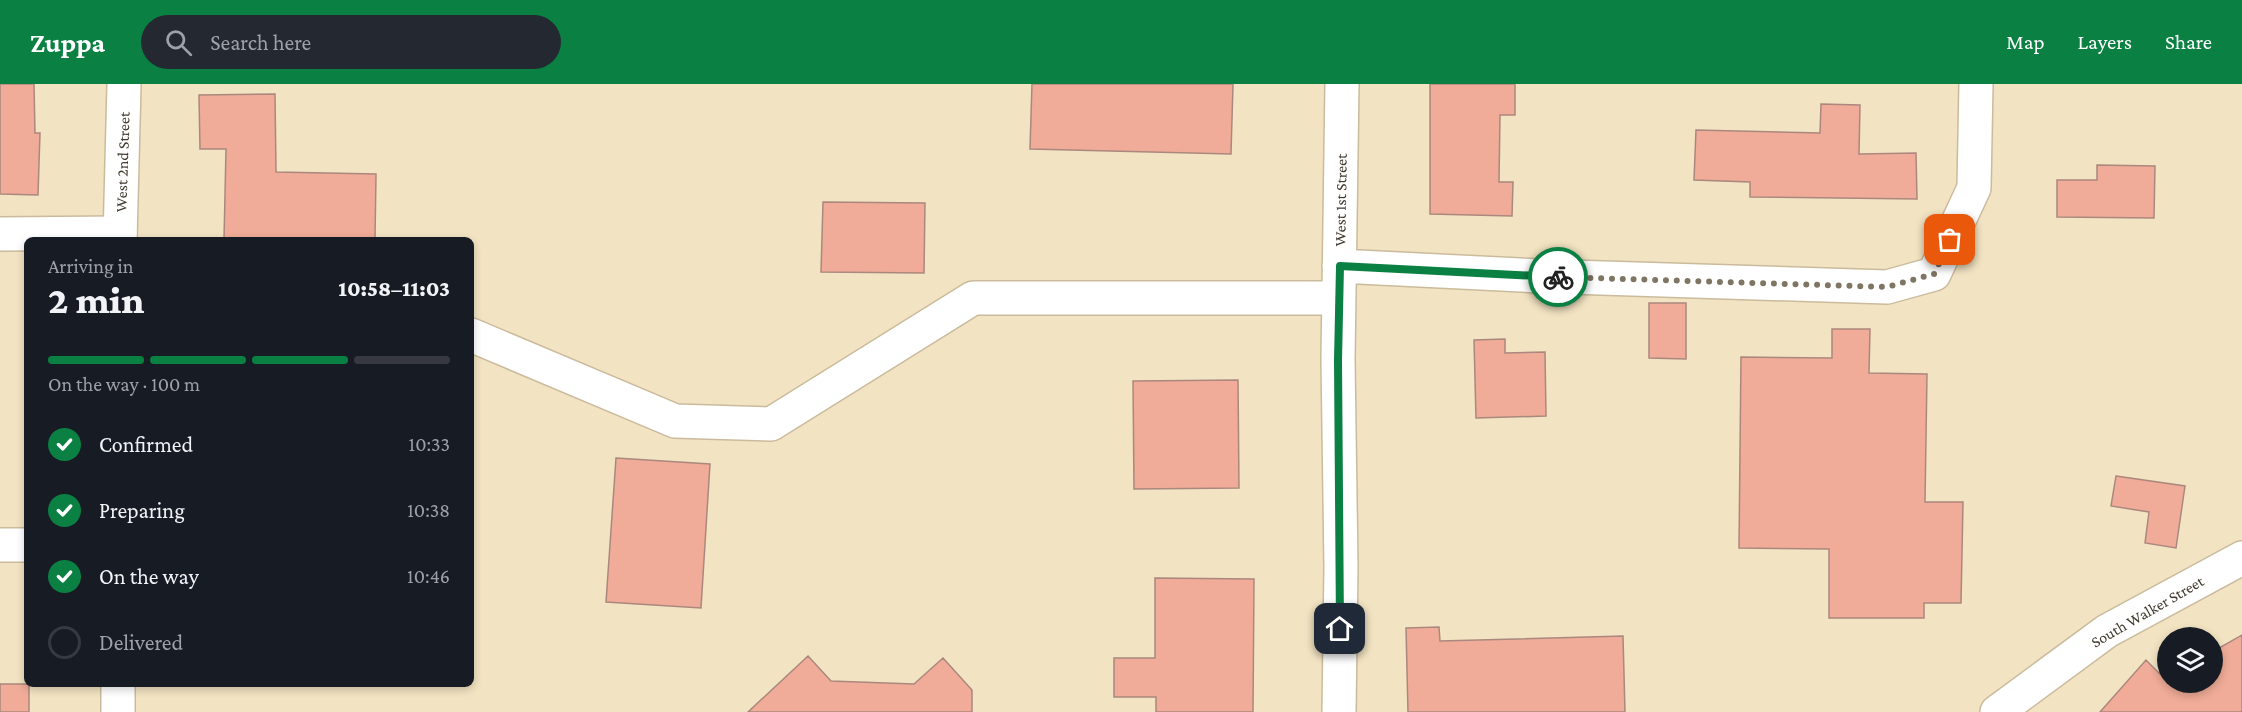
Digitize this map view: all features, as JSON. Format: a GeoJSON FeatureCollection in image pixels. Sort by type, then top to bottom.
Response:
{"type":"FeatureCollection","features":[{"type":"Feature","properties":{"kind":"street","name":"West 2nd Street"},"geometry":{"type":"LineString","coordinates":[[120,236],[124,84]]}},
{"type":"Feature","properties":{"kind":"street","name":"West 1st Street"},"geometry":{"type":"LineString","coordinates":[[1339,712],[1341,567],[1339,282],[1342,84]]}},
{"type":"Feature","properties":{"kind":"street"},"geometry":{"type":"LineString","coordinates":[[474,336],[675,421],[771,424],[973,298],[1339,282],[1551,276],[1887,287],[1934,274],[1974,188],[1976,84]]}},
{"type":"Feature","properties":{"kind":"street"},"geometry":{"type":"LineString","coordinates":[[0,234],[120,236]]}},
{"type":"Feature","properties":{"kind":"street"},"geometry":{"type":"LineString","coordinates":[[0,544],[24,544]]}},
{"type":"Feature","properties":{"kind":"street","name":"South Walker Street"},"geometry":{"type":"LineString","coordinates":[[1997,712],[2106,632],[2242,558]]}},
{"type":"Feature","properties":{"kind":"street"},"geometry":{"type":"LineString","coordinates":[[118,687],[118,712]]}},
{"type":"Feature","properties":{"kind":"building"},"geometry":{"type":"Polygon","coordinates":[[[0,84],[34,84],[35,133],[40,133],[38,195],[0,194],[0,84]]]}},
{"type":"Feature","properties":{"kind":"building"},"geometry":{"type":"Polygon","coordinates":[[[1032,84],[1233,84],[1231,154],[1030,149],[1032,84]]]}},
{"type":"Feature","properties":{"kind":"building"},"geometry":{"type":"Polygon","coordinates":[[[1430,84],[1515,84],[1515,115],[1500,115],[1499,182],[1513,182],[1512,216],[1430,214],[1430,84]]]}},
{"type":"Feature","properties":{"kind":"building"},"geometry":{"type":"Polygon","coordinates":[[[275,94],[276,172],[376,174],[375,237],[224,237],[226,149],[200,149],[199,95],[275,94]]]}},
{"type":"Feature","properties":{"kind":"building"},"geometry":{"type":"Polygon","coordinates":[[[1821,104],[1860,105],[1859,154],[1916,153],[1917,199],[1750,197],[1750,182],[1694,180],[1696,130],[1820,133],[1821,104]]]}},
{"type":"Feature","properties":{"kind":"building"},"geometry":{"type":"Polygon","coordinates":[[[2097,165],[2155,166],[2154,218],[2057,217],[2057,180],[2097,180],[2097,165]]]}},
{"type":"Feature","properties":{"kind":"building"},"geometry":{"type":"Polygon","coordinates":[[[823,202],[925,203],[924,273],[821,272],[823,202]]]}},
{"type":"Feature","properties":{"kind":"building"},"geometry":{"type":"Polygon","coordinates":[[[1649,303],[1686,303],[1686,359],[1649,358],[1649,303]]]}},
{"type":"Feature","properties":{"kind":"building"},"geometry":{"type":"Polygon","coordinates":[[[1832,329],[1870,329],[1869,373],[1927,374],[1925,502],[1963,502],[1961,603],[1924,603],[1924,618],[1829,618],[1829,549],[1739,548],[1741,357],[1832,358],[1832,329]]]}},
{"type":"Feature","properties":{"kind":"building"},"geometry":{"type":"Polygon","coordinates":[[[1505,339],[1505,353],[1545,352],[1546,416],[1476,418],[1474,340],[1505,339]]]}},
{"type":"Feature","properties":{"kind":"building"},"geometry":{"type":"Polygon","coordinates":[[[1238,380],[1239,488],[1134,489],[1133,381],[1238,380]]]}},
{"type":"Feature","properties":{"kind":"building"},"geometry":{"type":"Polygon","coordinates":[[[616,458],[710,464],[701,608],[606,602],[616,458]]]}},
{"type":"Feature","properties":{"kind":"building"},"geometry":{"type":"Polygon","coordinates":[[[2116,476],[2185,486],[2176,548],[2145,543],[2149,512],[2111,506],[2116,476]]]}},
{"type":"Feature","properties":{"kind":"building"},"geometry":{"type":"Polygon","coordinates":[[[1155,578],[1254,579],[1253,712],[1156,712],[1156,697],[1114,697],[1114,658],[1155,658],[1155,578]]]}},
{"type":"Feature","properties":{"kind":"building"},"geometry":{"type":"Polygon","coordinates":[[[1439,627],[1440,641],[1623,636],[1625,712],[1408,712],[1406,628],[1439,627]]]}},
{"type":"Feature","properties":{"kind":"building"},"geometry":{"type":"Polygon","coordinates":[[[2242,635],[2242,712],[2100,712],[2146,660],[2157,671],[2157,693],[2223,693],[2223,646],[2242,635]]]}},
{"type":"Feature","properties":{"kind":"building"},"geometry":{"type":"Polygon","coordinates":[[[808,656],[831,681],[914,684],[943,658],[972,690],[972,712],[748,712],[808,656]]]}},
{"type":"Feature","properties":{"kind":"building"},"geometry":{"type":"Polygon","coordinates":[[[0,684],[24,684],[24,687],[29,687],[29,712],[0,712],[0,684]]]}},
{"type":"Feature","properties":{"kind":"way so far"},"geometry":{"type":"LineString","coordinates":[[1558,277],[1887,287],[1934,274],[1950,240]]}},
{"type":"Feature","properties":{"kind":"route"},"geometry":{"type":"LineString","coordinates":[[1340,629],[1338,360],[1340,266],[1558,277]]}}]}
